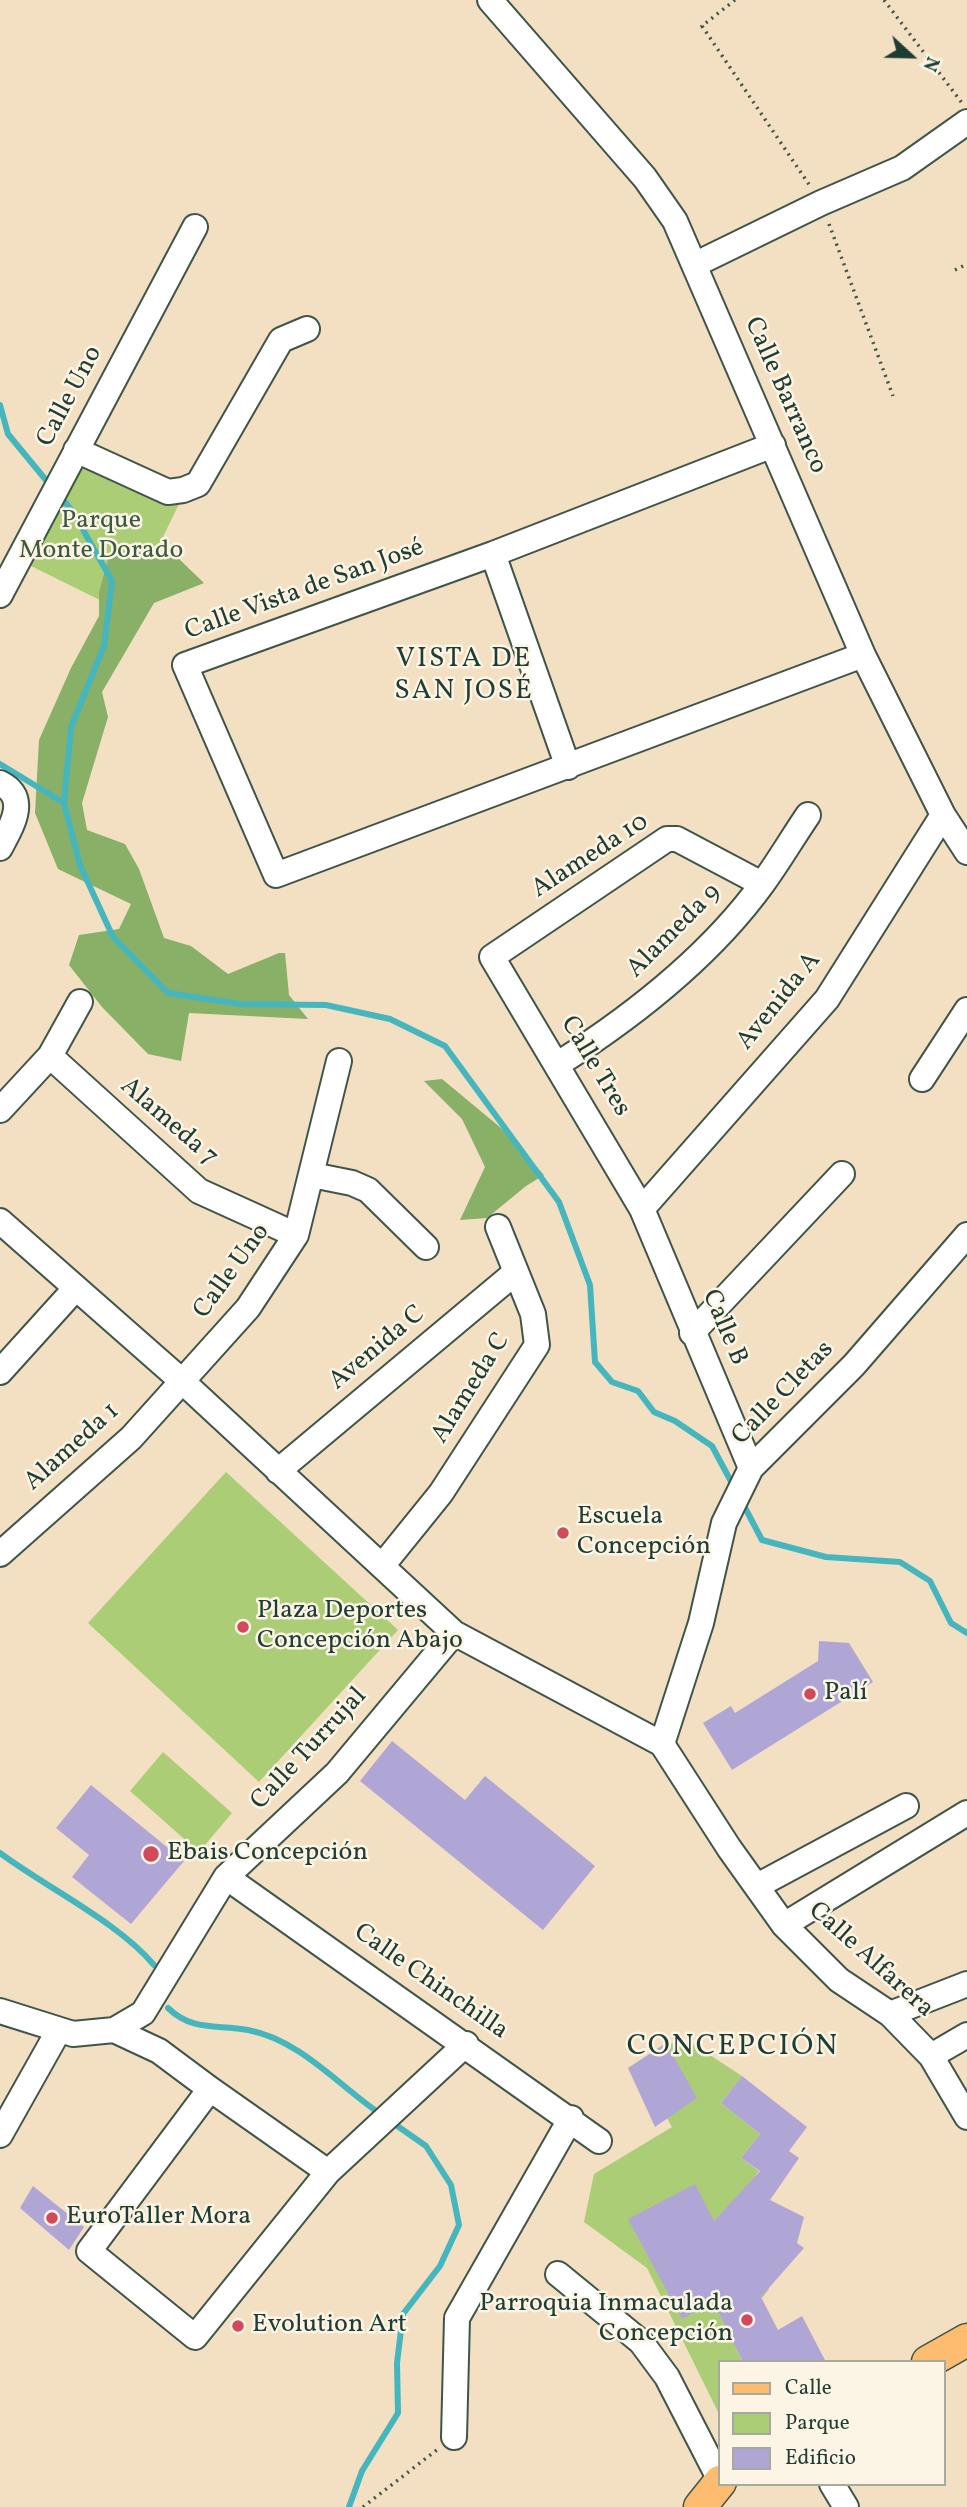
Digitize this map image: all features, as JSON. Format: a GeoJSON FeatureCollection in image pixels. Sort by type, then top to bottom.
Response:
{"type":"FeatureCollection","features":[{"type":"Feature","properties":{"kind":"main road"},"geometry":{"type":"LineString","coordinates":[[932,2360],[967,2340]]}},
{"type":"Feature","properties":{"kind":"main road"},"geometry":{"type":"LineString","coordinates":[[700,2507],[718,2484]]}},
{"type":"Feature","properties":{"kind":"street","name":"Calle Barranco"},"geometry":{"type":"LineString","coordinates":[[490,0],[645,178],[675,221],[863,655],[943,816],[967,852]]}},
{"type":"Feature","properties":{"kind":"street"},"geometry":{"type":"LineString","coordinates":[[694,265],[821,203],[902,168],[967,122]]}},
{"type":"Feature","properties":{"kind":"street","name":"Calle Uno"},"geometry":{"type":"LineString","coordinates":[[0,595],[195,227]]}},
{"type":"Feature","properties":{"kind":"street"},"geometry":{"type":"LineString","coordinates":[[76,450],[168,492],[183,491],[198,484],[281,340],[307,329]]}},
{"type":"Feature","properties":{"kind":"street","name":"Calle Vista de San José"},"geometry":{"type":"LineString","coordinates":[[773,445],[493,554],[185,665],[276,875],[863,655]]}},
{"type":"Feature","properties":{"kind":"street"},"geometry":{"type":"LineString","coordinates":[[493,554],[568,766]]}},
{"type":"Feature","properties":{"kind":"street"},"geometry":{"type":"LineString","coordinates":[[0,783],[15,798],[18,812],[0,848]]}},
{"type":"Feature","properties":{"kind":"street","name":"Alameda 9"},"geometry":{"type":"LineString","coordinates":[[558,1064],[616,1028],[652,998],[762,884],[808,815]]}},
{"type":"Feature","properties":{"kind":"street","name":"Avenida A"},"geometry":{"type":"LineString","coordinates":[[642,1209],[827,999],[943,816]]}},
{"type":"Feature","properties":{"kind":"street","name":"Alameda 10"},"geometry":{"type":"LineString","coordinates":[[492,957],[667,839],[677,839],[762,884]]}},
{"type":"Feature","properties":{"kind":"street","name":"Calle Tres"},"geometry":{"type":"LineString","coordinates":[[492,957],[642,1209]]}},
{"type":"Feature","properties":{"kind":"street"},"geometry":{"type":"LineString","coordinates":[[0,1110],[50,1056],[80,1002]]}},
{"type":"Feature","properties":{"kind":"street"},"geometry":{"type":"LineString","coordinates":[[922,1079],[967,1010]]}},
{"type":"Feature","properties":{"kind":"street","name":"Alameda 7"},"geometry":{"type":"LineString","coordinates":[[50,1056],[199,1191],[296,1235]]}},
{"type":"Feature","properties":{"kind":"street","name":"Calle Uno"},"geometry":{"type":"LineString","coordinates":[[183,1382],[248,1308],[296,1235],[339,1061]]}},
{"type":"Feature","properties":{"kind":"street"},"geometry":{"type":"LineString","coordinates":[[692,1333],[842,1174]]}},
{"type":"Feature","properties":{"kind":"street"},"geometry":{"type":"LineString","coordinates":[[312,1175],[352,1183],[368,1190],[426,1247]]}},
{"type":"Feature","properties":{"kind":"street","name":"Calle B"},"geometry":{"type":"LineString","coordinates":[[642,1209],[751,1468]]}},
{"type":"Feature","properties":{"kind":"street"},"geometry":{"type":"LineString","coordinates":[[0,1221],[183,1382],[454,1633],[662,1744]]}},
{"type":"Feature","properties":{"kind":"street","name":"Alameda C"},"geometry":{"type":"LineString","coordinates":[[382,1566],[441,1493],[537,1345],[533,1314],[498,1227]]}},
{"type":"Feature","properties":{"kind":"street","name":"Calle Cletas"},"geometry":{"type":"LineString","coordinates":[[662,1744],[701,1623],[724,1523],[751,1468],[854,1365],[967,1236]]}},
{"type":"Feature","properties":{"kind":"street","name":"Avenida C"},"geometry":{"type":"LineString","coordinates":[[278,1471],[516,1272]]}},
{"type":"Feature","properties":{"kind":"street"},"geometry":{"type":"LineString","coordinates":[[0,1372],[75,1289]]}},
{"type":"Feature","properties":{"kind":"street","name":"Alameda 1"},"geometry":{"type":"LineString","coordinates":[[0,1554],[131,1438],[183,1382]]}},
{"type":"Feature","properties":{"kind":"street","name":"Calle Turrujal"},"geometry":{"type":"LineString","coordinates":[[0,2011],[74,2034],[114,2030],[143,2012],[226,1877],[337,1773],[454,1633]]}},
{"type":"Feature","properties":{"kind":"street","name":"Calle Alfarera"},"geometry":{"type":"LineString","coordinates":[[662,1744],[729,1849],[784,1925],[839,1980],[890,2014],[931,2056],[967,2117]]}},
{"type":"Feature","properties":{"kind":"street"},"geometry":{"type":"LineString","coordinates":[[757,1886],[906,1806]]}},
{"type":"Feature","properties":{"kind":"street"},"geometry":{"type":"LineString","coordinates":[[784,1925],[967,1813]]}},
{"type":"Feature","properties":{"kind":"street","name":"Calle Chinchilla"},"geometry":{"type":"LineString","coordinates":[[226,1877],[572,2118],[600,2141]]}},
{"type":"Feature","properties":{"kind":"street"},"geometry":{"type":"LineString","coordinates":[[890,2014],[967,1984]]}},
{"type":"Feature","properties":{"kind":"street"},"geometry":{"type":"LineString","coordinates":[[114,2030],[159,2051],[328,2172]]}},
{"type":"Feature","properties":{"kind":"street"},"geometry":{"type":"LineString","coordinates":[[0,2135],[59,2031]]}},
{"type":"Feature","properties":{"kind":"street"},"geometry":{"type":"LineString","coordinates":[[931,2056],[967,2035]]}},
{"type":"Feature","properties":{"kind":"street"},"geometry":{"type":"LineString","coordinates":[[210,2089],[89,2251],[195,2337],[328,2172],[466,2045]]}},
{"type":"Feature","properties":{"kind":"street"},"geometry":{"type":"LineString","coordinates":[[454,2437],[457,2318],[572,2118]]}},
{"type":"Feature","properties":{"kind":"street"},"geometry":{"type":"LineString","coordinates":[[558,2274],[640,2342],[667,2377],[718,2477]]}},
{"type":"Feature","properties":{"kind":"street"},"geometry":{"type":"LineString","coordinates":[[833,2486],[846,2507]]}},
{"type":"Feature","properties":{"kind":"path"},"geometry":{"type":"LineString","coordinates":[[884,0],[967,110]]}},
{"type":"Feature","properties":{"kind":"path"},"geometry":{"type":"LineString","coordinates":[[955,270],[967,264]]}},
{"type":"Feature","properties":{"kind":"path"},"geometry":{"type":"LineString","coordinates":[[363,2507],[454,2437]]}},
{"type":"Feature","properties":{"kind":"green space","name":"Parque Monte Dorado"},"geometry":{"type":"Polygon","coordinates":[[[80,464],[92,464],[179,504],[126,613],[25,563],[80,464]]]}},
{"type":"Feature","properties":{"kind":"green space"},"geometry":{"type":"Polygon","coordinates":[[[111,549],[177,557],[204,583],[154,603],[102,692],[108,717],[82,803],[87,830],[125,844],[139,869],[164,938],[191,946],[228,974],[285,953],[289,995],[308,1019],[189,1013],[181,1061],[148,1054],[102,1007],[69,965],[79,935],[119,929],[131,904],[58,869],[35,813],[39,740],[71,668],[99,616],[99,592],[111,549]]]}},
{"type":"Feature","properties":{"kind":"green space"},"geometry":{"type":"Polygon","coordinates":[[[442,1079],[501,1128],[544,1175],[487,1218],[460,1220],[485,1167],[462,1119],[424,1081],[442,1079]]]}},
{"type":"Feature","properties":{"kind":"green space","name":"Plaza Deportes Concepción Abajo"},"geometry":{"type":"Polygon","coordinates":[[[226,1472],[398,1630],[259,1782],[88,1623],[226,1472]]]}},
{"type":"Feature","properties":{"kind":"green space"},"geometry":{"type":"Polygon","coordinates":[[[163,1752],[232,1813],[199,1852],[130,1791],[163,1752]]]}},
{"type":"Feature","properties":{"kind":"green space"},"geometry":{"type":"Polygon","coordinates":[[[666,2043],[693,2044],[742,2076],[721,2103],[760,2134],[741,2158],[759,2171],[746,2188],[744,2266],[769,2289],[762,2298],[756,2289],[717,2310],[742,2360],[718,2360],[718,2412],[647,2268],[584,2222],[594,2174],[672,2127],[667,2118],[666,2043]]]}},
{"type":"Feature","properties":{"kind":"building","name":"Palí"},"geometry":{"type":"Polygon","coordinates":[[[819,1641],[849,1643],[873,1682],[732,1770],[703,1723],[731,1706],[735,1713],[818,1661],[819,1641]]]}},
{"type":"Feature","properties":{"kind":"building"},"geometry":{"type":"Polygon","coordinates":[[[392,1741],[465,1800],[485,1776],[595,1866],[543,1930],[360,1781],[392,1741]]]}},
{"type":"Feature","properties":{"kind":"building","name":"Ebais Concepción"},"geometry":{"type":"Polygon","coordinates":[[[91,1785],[184,1861],[131,1924],[72,1877],[89,1855],[56,1828],[91,1785]]]}},
{"type":"Feature","properties":{"kind":"building"},"geometry":{"type":"Polygon","coordinates":[[[666,2043],[697,2098],[655,2127],[628,2068],[666,2043]]]}},
{"type":"Feature","properties":{"kind":"building"},"geometry":{"type":"Polygon","coordinates":[[[742,2076],[807,2127],[789,2151],[799,2158],[770,2200],[804,2217],[797,2243],[804,2248],[761,2297],[778,2330],[802,2316],[825,2360],[742,2360],[713,2302],[682,2319],[628,2219],[695,2184],[714,2221],[760,2171],[741,2158],[760,2134],[721,2103],[742,2076]]]}},
{"type":"Feature","properties":{"kind":"building","name":"EuroTaller Mora"},"geometry":{"type":"Polygon","coordinates":[[[33,2186],[84,2227],[69,2250],[20,2208],[33,2186]]]}},
{"type":"Feature","properties":{"kind":"waterway"},"geometry":{"type":"LineString","coordinates":[[0,405],[8,434],[50,485]]}},
{"type":"Feature","properties":{"kind":"waterway"},"geometry":{"type":"LineString","coordinates":[[60,496],[73,512],[112,581],[104,646],[71,727],[64,803],[80,865],[113,937],[168,993],[240,1004],[326,1005],[390,1019],[445,1046],[559,1202],[590,1285],[595,1362],[612,1382],[638,1391],[654,1412],[675,1421],[712,1446],[734,1487]]}},
{"type":"Feature","properties":{"kind":"waterway"},"geometry":{"type":"LineString","coordinates":[[0,764],[64,803]]}},
{"type":"Feature","properties":{"kind":"waterway"},"geometry":{"type":"LineString","coordinates":[[742,1502],[762,1540],[826,1557],[900,1562],[930,1581],[951,1623],[967,1633]]}},
{"type":"Feature","properties":{"kind":"waterway"},"geometry":{"type":"LineString","coordinates":[[0,1853],[102,1920],[139,1949],[154,1965]]}},
{"type":"Feature","properties":{"kind":"waterway"},"geometry":{"type":"LineString","coordinates":[[168,2008],[177,2016],[196,2024],[248,2030],[284,2043],[317,2064],[379,2113]]}},
{"type":"Feature","properties":{"kind":"waterway"},"geometry":{"type":"LineString","coordinates":[[349,2507],[362,2471],[398,2413],[397,2363],[403,2314],[440,2266],[459,2225],[451,2185],[426,2146],[396,2125]]}},
{"type":"Feature","properties":{"kind":"place","name":"Escuela Concepción"},"geometry":{"type":"Point","coordinates":[563,1533]}},
{"type":"Feature","properties":{"kind":"place","name":"Plaza Deportes Concepción Abajo"},"geometry":{"type":"Point","coordinates":[243,1627]}},
{"type":"Feature","properties":{"kind":"place","name":"Palí"},"geometry":{"type":"Point","coordinates":[810,1694]}},
{"type":"Feature","properties":{"kind":"place","name":"Ebais Concepción"},"geometry":{"type":"Point","coordinates":[151,1854]}},
{"type":"Feature","properties":{"kind":"place","name":"EuroTaller Mora"},"geometry":{"type":"Point","coordinates":[52,2218]}},
{"type":"Feature","properties":{"kind":"place","name":"Parroquia Inmaculada Concepción"},"geometry":{"type":"Point","coordinates":[747,2320]}},
{"type":"Feature","properties":{"kind":"place","name":"Evolution Art"},"geometry":{"type":"Point","coordinates":[238,2326]}},
{"type":"Feature","properties":{"kind":"district","name":"VISTA DE SAN JOSÉ"},"geometry":{"type":"Point","coordinates":[464,677]}},
{"type":"Feature","properties":{"kind":"district","name":"CONCEPCIÓN"},"geometry":{"type":"Point","coordinates":[733,2048]}}]}
